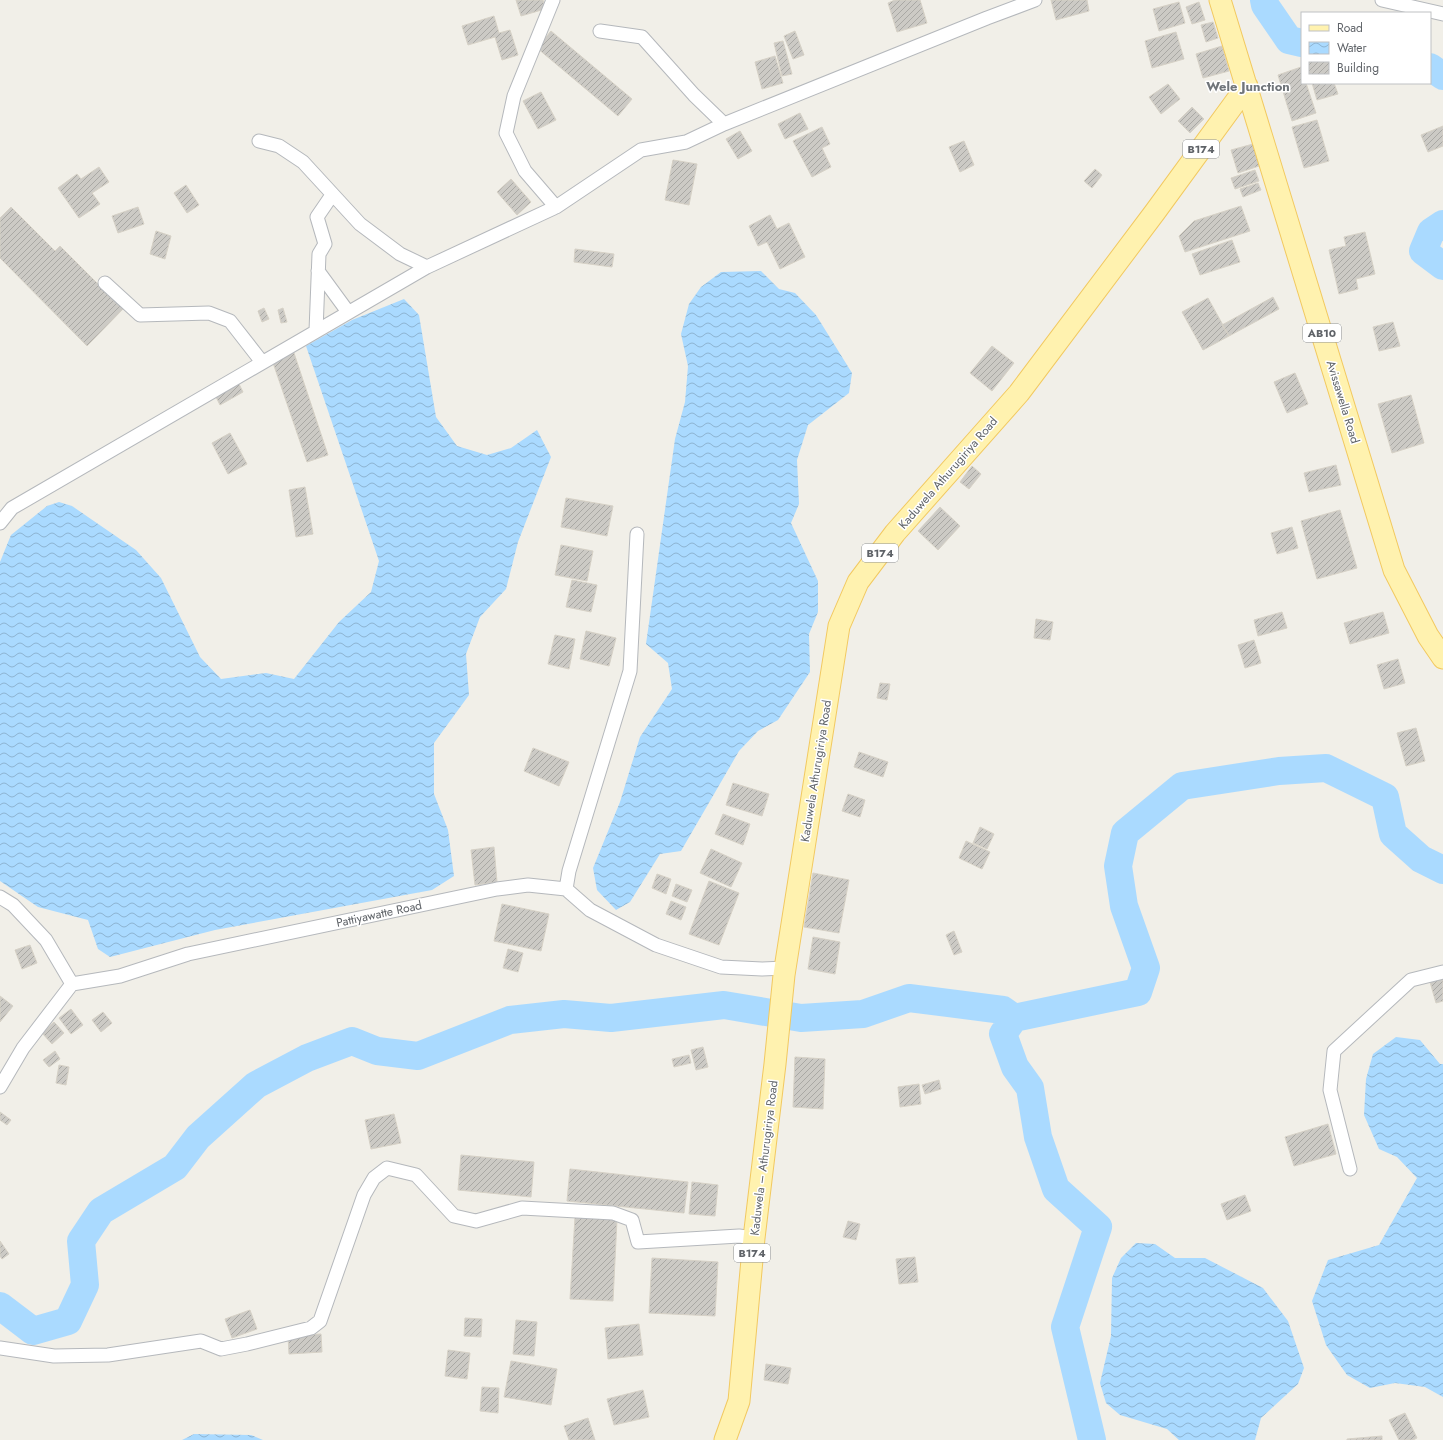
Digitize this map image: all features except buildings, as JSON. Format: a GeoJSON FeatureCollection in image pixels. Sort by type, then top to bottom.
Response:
{"type":"FeatureCollection","features":[{"type":"Feature","properties":{"kind":"main road","name":"Avissawella Road"},"geometry":{"type":"LineString","coordinates":[[1220,0],[1394,570],[1428,636],[1443,658]]}},
{"type":"Feature","properties":{"kind":"main road","name":"Kaduwela Athurugiriya Road"},"geometry":{"type":"LineString","coordinates":[[775,1064],[784,972],[839,626],[858,582],[895,533],[1018,393],[1155,212],[1246,86]]}},
{"type":"Feature","properties":{"kind":"main road","name":"Kaduwela – Athurugiriya Road"},"geometry":{"type":"LineString","coordinates":[[726,1440],[739,1401],[754,1238],[775,1064]]}},
{"type":"Feature","properties":{"kind":"street"},"geometry":{"type":"LineString","coordinates":[[553,0],[514,96],[506,133],[525,171],[556,207]]}},
{"type":"Feature","properties":{"kind":"street"},"geometry":{"type":"LineString","coordinates":[[0,523],[12,508],[262,362],[427,267],[556,207],[641,150],[686,142],[724,124],[980,20],[1035,0]]}},
{"type":"Feature","properties":{"kind":"street"},"geometry":{"type":"LineString","coordinates":[[1382,0],[1443,14]]}},
{"type":"Feature","properties":{"kind":"street"},"geometry":{"type":"LineString","coordinates":[[600,31],[642,37],[694,95],[724,124]]}},
{"type":"Feature","properties":{"kind":"street"},"geometry":{"type":"LineString","coordinates":[[259,141],[279,146],[303,162],[360,224],[400,254],[427,267]]}},
{"type":"Feature","properties":{"kind":"street"},"geometry":{"type":"LineString","coordinates":[[316,331],[319,254],[325,244],[317,217],[332,195]]}},
{"type":"Feature","properties":{"kind":"street"},"geometry":{"type":"LineString","coordinates":[[318,270],[348,312]]}},
{"type":"Feature","properties":{"kind":"street"},"geometry":{"type":"LineString","coordinates":[[105,283],[140,315],[209,313],[230,320],[262,362]]}},
{"type":"Feature","properties":{"kind":"street"},"geometry":{"type":"LineString","coordinates":[[637,534],[630,671],[569,871],[566,889],[590,910],[656,945],[721,967],[762,969],[784,972]]}},
{"type":"Feature","properties":{"kind":"street","name":"Pattiyawatte Road"},"geometry":{"type":"LineString","coordinates":[[72,984],[120,976],[188,954],[497,889],[528,885],[566,889]]}},
{"type":"Feature","properties":{"kind":"street"},"geometry":{"type":"LineString","coordinates":[[0,897],[13,905],[46,940],[72,984],[24,1048],[0,1087]]}},
{"type":"Feature","properties":{"kind":"street"},"geometry":{"type":"LineString","coordinates":[[1350,1169],[1330,1090],[1334,1051],[1411,980],[1443,972]]}},
{"type":"Feature","properties":{"kind":"street"},"geometry":{"type":"LineString","coordinates":[[0,1348],[54,1356],[108,1355],[201,1341],[221,1349],[311,1328],[320,1321],[364,1195],[374,1178],[387,1168],[416,1175],[454,1216],[476,1221],[522,1208],[613,1213],[632,1220],[638,1242],[739,1236],[754,1238]]}},
{"type":"Feature","properties":{"kind":"water"},"geometry":{"type":"Polygon","coordinates":[[[761,271],[779,289],[795,293],[816,315],[852,373],[849,393],[808,425],[797,460],[799,504],[791,523],[818,581],[818,612],[809,634],[810,672],[778,720],[758,731],[739,751],[681,851],[660,854],[630,902],[616,910],[597,890],[593,868],[620,802],[640,737],[672,689],[668,663],[646,644],[675,439],[685,402],[688,366],[681,334],[689,304],[701,287],[721,272],[761,271]]]}},
{"type":"Feature","properties":{"kind":"water"},"geometry":{"type":"Polygon","coordinates":[[[404,299],[419,315],[436,417],[457,446],[487,455],[511,448],[537,430],[551,457],[518,542],[506,589],[480,617],[466,654],[469,695],[434,743],[434,794],[448,830],[454,876],[432,890],[215,930],[110,957],[98,949],[88,920],[38,907],[0,881],[0,562],[11,535],[47,506],[59,502],[72,506],[136,550],[161,578],[200,657],[221,679],[266,673],[294,679],[339,622],[371,592],[379,561],[306,346],[352,320],[404,299]]]}},
{"type":"Feature","properties":{"kind":"water"},"geometry":{"type":"Polygon","coordinates":[[[1396,1037],[1420,1040],[1440,1064],[1443,1064],[1443,1397],[1425,1387],[1395,1383],[1370,1388],[1347,1375],[1326,1345],[1312,1301],[1328,1260],[1379,1245],[1417,1178],[1397,1157],[1379,1149],[1364,1115],[1366,1079],[1373,1054],[1396,1037]]]}},
{"type":"Feature","properties":{"kind":"water"},"geometry":{"type":"Polygon","coordinates":[[[1136,1243],[1155,1244],[1175,1258],[1205,1258],[1263,1288],[1288,1321],[1304,1368],[1298,1384],[1261,1418],[1255,1440],[1179,1440],[1167,1429],[1120,1415],[1106,1403],[1100,1383],[1111,1336],[1112,1278],[1121,1258],[1136,1243]]]}},
{"type":"Feature","properties":{"kind":"water"},"geometry":{"type":"Polygon","coordinates":[[[194,1434],[251,1435],[263,1440],[182,1440],[194,1434]]]}},
{"type":"Feature","properties":{"kind":"waterway"},"geometry":{"type":"LineString","coordinates":[[1264,0],[1265,5],[1289,40],[1301,43]]}},
{"type":"Feature","properties":{"kind":"waterway"},"geometry":{"type":"LineString","coordinates":[[1431,68],[1443,76]]}},
{"type":"Feature","properties":{"kind":"waterway"},"geometry":{"type":"LineString","coordinates":[[1443,224],[1431,232],[1423,251],[1443,266]]}},
{"type":"Feature","properties":{"kind":"waterway"},"geometry":{"type":"LineString","coordinates":[[1092,1440],[1065,1327],[1098,1227],[1056,1189],[1038,1137],[1030,1088],[1015,1067],[1003,1034],[1014,1018],[1138,992],[1146,968],[1124,906],[1118,866],[1125,833],[1182,786],[1279,771],[1326,768],[1385,797],[1393,834],[1421,859],[1443,870]]}},
{"type":"Feature","properties":{"kind":"waterway"},"geometry":{"type":"LineString","coordinates":[[0,1306],[33,1331],[68,1321],[85,1285],[81,1241],[101,1211],[175,1167],[198,1137],[256,1085],[307,1058],[352,1041],[377,1051],[418,1056],[510,1020],[564,1014],[611,1018],[724,1005],[801,1018],[863,1014],[909,998],[1003,1010],[1014,1018]]}},
{"type":"Feature","properties":{"kind":"district","name":"Wele Junction"},"geometry":{"type":"Point","coordinates":[1248,86]}}]}
